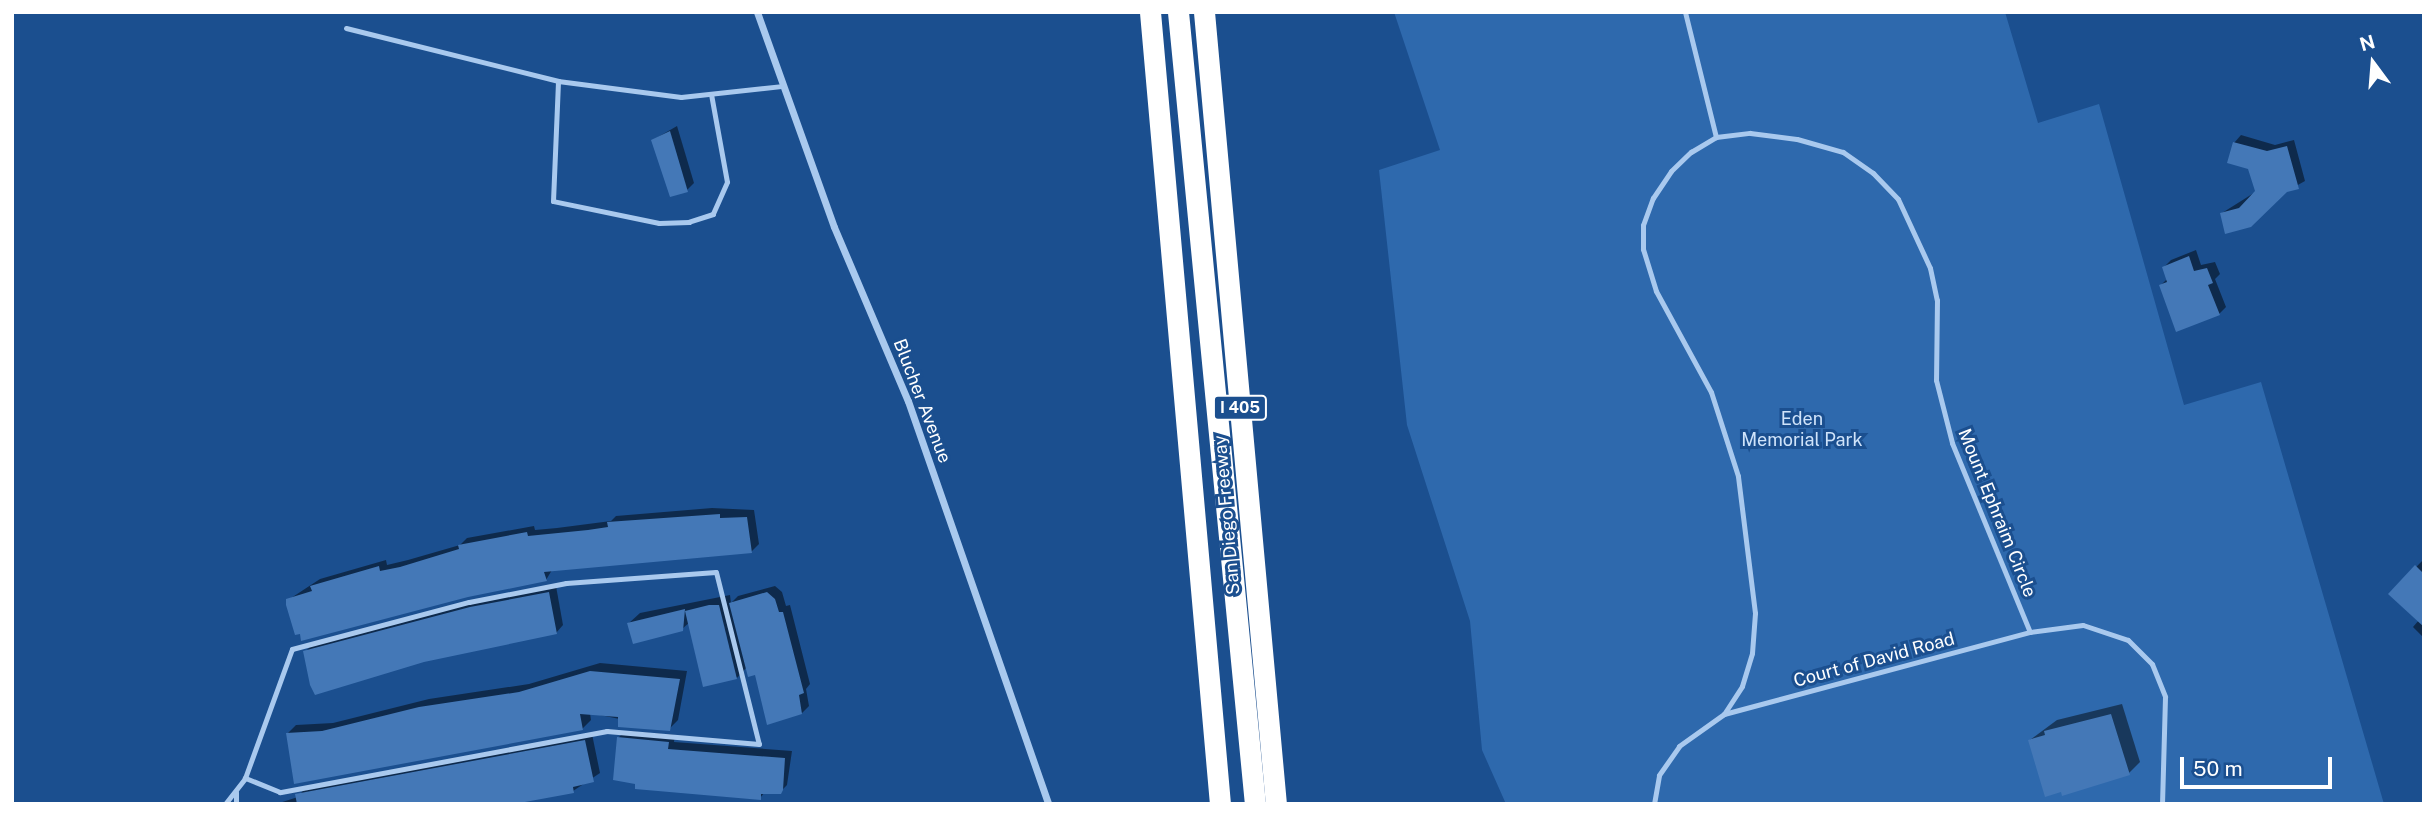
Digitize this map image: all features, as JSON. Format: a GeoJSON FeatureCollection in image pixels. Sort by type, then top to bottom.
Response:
{"type":"FeatureCollection","features":[{"type":"Feature","properties":{"kind":"highway","name":"San Diego Freeway"},"geometry":{"type":"LineString","coordinates":[[1150,12],[1220,804]]}},
{"type":"Feature","properties":{"kind":"highway"},"geometry":{"type":"LineString","coordinates":[[1178,12],[1255,804]]}},
{"type":"Feature","properties":{"kind":"highway","name":"San Diego Freeway"},"geometry":{"type":"LineString","coordinates":[[1204,12],[1276,804]]}},
{"type":"Feature","properties":{"kind":"street","name":"Blucher Avenue"},"geometry":{"type":"LineString","coordinates":[[757,12],[834,227],[908,401],[1048,804]]}},
{"type":"Feature","properties":{"kind":"lane"},"geometry":{"type":"LineString","coordinates":[[1685,12],[1716,137]]}},
{"type":"Feature","properties":{"kind":"lane"},"geometry":{"type":"LineString","coordinates":[[346,28],[558,80],[627,92],[711,94],[783,86]]}},
{"type":"Feature","properties":{"kind":"lane"},"geometry":{"type":"LineString","coordinates":[[558,80],[553,201],[659,223],[689,222],[713,214],[727,182],[711,94]]}},
{"type":"Feature","properties":{"kind":"lane","name":"Mount Ephraim Circle"},"geometry":{"type":"LineString","coordinates":[[1724,714],[1742,686],[1754,626],[1738,476],[1711,392],[1656,291],[1643,249],[1643,225],[1653,198],[1691,152],[1716,137],[1750,133],[1797,139],[1843,152],[1873,173],[1898,199],[1930,268],[1937,300],[1936,380],[1952,443],[2030,632]]}},
{"type":"Feature","properties":{"kind":"lane"},"geometry":{"type":"LineString","coordinates":[[225,804],[245,778],[292,649],[469,602],[566,583],[716,572],[759,744],[607,732],[280,793],[245,778]]}},
{"type":"Feature","properties":{"kind":"lane","name":"Court of David Road"},"geometry":{"type":"LineString","coordinates":[[1724,714],[2030,632],[2083,625],[2128,640],[2152,664],[2165,697],[2162,804]]}},
{"type":"Feature","properties":{"kind":"lane"},"geometry":{"type":"LineString","coordinates":[[1654,804],[1659,775],[1679,746],[1724,714]]}},
{"type":"Feature","properties":{"kind":"lane"},"geometry":{"type":"LineString","coordinates":[[236,792],[236,804]]}},
{"type":"Feature","properties":{"kind":"green space","name":"Eden Memorial Park"},"geometry":{"type":"Polygon","coordinates":[[[1394,12],[2005,12],[2038,123],[2099,104],[2184,405],[2261,382],[2384,804],[1506,804],[1482,750],[1470,621],[1407,425],[1379,170],[1440,150],[1394,12]]]}},
{"type":"Feature","properties":{"kind":"building"},"geometry":{"type":"Polygon","coordinates":[[[670,131],[688,192],[670,197],[651,140],[670,131]]]}},
{"type":"Feature","properties":{"kind":"building"},"geometry":{"type":"Polygon","coordinates":[[[2233,142],[2267,151],[2287,146],[2299,189],[2287,192],[2251,227],[2225,234],[2220,213],[2239,208],[2255,191],[2248,169],[2227,163],[2233,142]]]}},
{"type":"Feature","properties":{"kind":"building"},"geometry":{"type":"Polygon","coordinates":[[[2189,256],[2194,271],[2207,268],[2213,283],[2208,285],[2220,315],[2176,332],[2159,285],[2167,282],[2162,267],[2189,256]]]}},
{"type":"Feature","properties":{"kind":"building"},"geometry":{"type":"Polygon","coordinates":[[[720,514],[720,518],[747,517],[752,553],[544,572],[547,581],[468,597],[301,641],[300,634],[295,635],[286,605],[286,599],[312,591],[310,586],[379,566],[380,571],[400,567],[459,549],[458,545],[527,532],[528,536],[608,527],[607,522],[720,514]]]}},
{"type":"Feature","properties":{"kind":"building"},"geometry":{"type":"Polygon","coordinates":[[[2415,565],[2424,574],[2424,627],[2388,594],[2415,565]]]}},
{"type":"Feature","properties":{"kind":"building"},"geometry":{"type":"Polygon","coordinates":[[[549,592],[557,634],[424,662],[315,695],[310,685],[303,651],[470,607],[549,592]]]}},
{"type":"Feature","properties":{"kind":"building"},"geometry":{"type":"Polygon","coordinates":[[[767,592],[775,599],[779,612],[783,612],[804,693],[799,695],[802,714],[767,725],[755,675],[748,677],[729,603],[767,592]]]}},
{"type":"Feature","properties":{"kind":"building"},"geometry":{"type":"Polygon","coordinates":[[[719,605],[737,679],[703,687],[685,611],[719,605]]]}},
{"type":"Feature","properties":{"kind":"building"},"geometry":{"type":"Polygon","coordinates":[[[685,609],[683,631],[633,644],[627,623],[685,609]]]}},
{"type":"Feature","properties":{"kind":"building"},"geometry":{"type":"Polygon","coordinates":[[[590,671],[680,679],[670,731],[618,727],[618,717],[580,714],[583,730],[294,784],[286,733],[322,731],[419,707],[519,692],[590,671]]]}},
{"type":"Feature","properties":{"kind":"building"},"geometry":{"type":"Polygon","coordinates":[[[2111,714],[2130,775],[2062,796],[2061,792],[2045,797],[2028,740],[2045,735],[2044,731],[2111,714]]]}},
{"type":"Feature","properties":{"kind":"building"},"geometry":{"type":"Polygon","coordinates":[[[617,737],[669,742],[668,749],[785,758],[783,790],[781,794],[761,794],[761,800],[635,789],[635,784],[613,780],[617,737]]]}},
{"type":"Feature","properties":{"kind":"building"},"geometry":{"type":"Polygon","coordinates":[[[585,740],[594,782],[573,787],[574,793],[514,804],[297,804],[295,794],[585,740]]]}}]}
